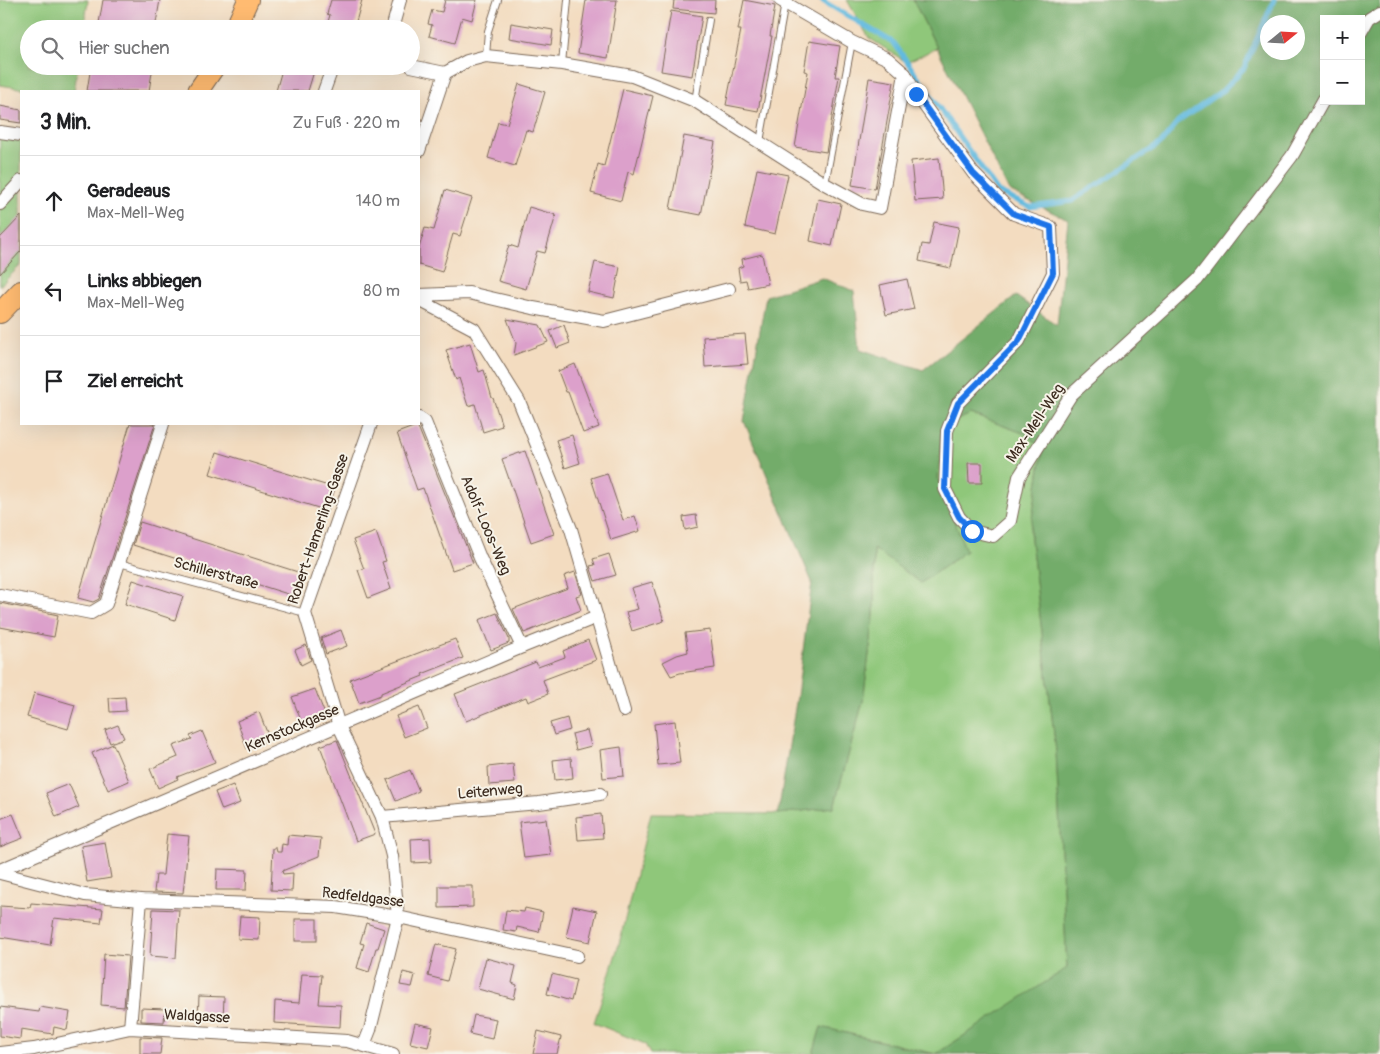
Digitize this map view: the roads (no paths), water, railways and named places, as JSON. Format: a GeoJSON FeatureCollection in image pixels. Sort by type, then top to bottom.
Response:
{"type":"FeatureCollection","features":[{"type":"Feature","properties":{"kind":"main road"},"geometry":{"type":"LineString","coordinates":[[239,20],[248,0]]}},
{"type":"Feature","properties":{"kind":"main road"},"geometry":{"type":"LineString","coordinates":[[199,90],[209,75]]}},
{"type":"Feature","properties":{"kind":"main road"},"geometry":{"type":"LineString","coordinates":[[0,313],[20,292]]}},
{"type":"Feature","properties":{"kind":"street"},"geometry":{"type":"LineString","coordinates":[[394,20],[400,0]]}},
{"type":"Feature","properties":{"kind":"street","name":"Max-Mell-Weg"},"geometry":{"type":"LineString","coordinates":[[782,2],[888,60],[905,74],[916,94],[973,173],[1014,214],[1051,227],[1053,273],[1019,341],[958,403],[947,431],[945,489],[959,517],[972,531],[993,536],[1010,521],[1019,477],[1071,395],[1197,280],[1292,156],[1321,105]]}},
{"type":"Feature","properties":{"kind":"street"},"geometry":{"type":"LineString","coordinates":[[1365,25],[1369,18],[1380,11]]}},
{"type":"Feature","properties":{"kind":"street"},"geometry":{"type":"LineString","coordinates":[[420,68],[445,72],[467,61],[486,56],[562,64],[632,76],[695,101],[825,184],[862,204],[880,208],[905,74]]}},
{"type":"Feature","properties":{"kind":"street"},"geometry":{"type":"LineString","coordinates":[[420,148],[445,72]]}},
{"type":"Feature","properties":{"kind":"street"},"geometry":{"type":"LineString","coordinates":[[324,90],[329,75]]}},
{"type":"Feature","properties":{"kind":"street"},"geometry":{"type":"LineString","coordinates":[[0,132],[20,135]]}},
{"type":"Feature","properties":{"kind":"street"},"geometry":{"type":"LineString","coordinates":[[0,204],[20,182]]}},
{"type":"Feature","properties":{"kind":"street"},"geometry":{"type":"LineString","coordinates":[[420,295],[469,293],[533,308],[604,321],[729,289]]}},
{"type":"Feature","properties":{"kind":"street"},"geometry":{"type":"LineString","coordinates":[[420,301],[474,329],[519,401],[571,529],[624,711]]}},
{"type":"Feature","properties":{"kind":"street","name":"Adolf-Loos-Weg"},"geometry":{"type":"LineString","coordinates":[[420,419],[425,422],[480,558],[522,647]]}},
{"type":"Feature","properties":{"kind":"street"},"geometry":{"type":"LineString","coordinates":[[0,595],[91,613],[106,604],[163,425]]}},
{"type":"Feature","properties":{"kind":"street","name":"Robert-Hamerling-Gasse"},"geometry":{"type":"LineString","coordinates":[[364,1045],[370,1030],[398,917],[392,856],[382,817],[339,726],[305,613],[371,425]]}},
{"type":"Feature","properties":{"kind":"street","name":"Kernstockgasse"},"geometry":{"type":"LineString","coordinates":[[0,871],[522,647],[597,617]]}},
{"type":"Feature","properties":{"kind":"street","name":"Leitenweg"},"geometry":{"type":"LineString","coordinates":[[382,817],[539,803],[600,794]]}},
{"type":"Feature","properties":{"kind":"street","name":"Redfeldgasse"},"geometry":{"type":"LineString","coordinates":[[0,871],[85,895],[141,900],[336,908],[398,917],[577,956]]}},
{"type":"Feature","properties":{"kind":"street"},"geometry":{"type":"LineString","coordinates":[[130,1028],[141,900]]}},
{"type":"Feature","properties":{"kind":"street","name":"Waldgasse"},"geometry":{"type":"LineString","coordinates":[[0,1053],[34,1048],[130,1028],[347,1041],[393,1054]]}},
{"type":"Feature","properties":{"kind":"lane"},"geometry":{"type":"LineString","coordinates":[[486,56],[488,31],[498,0]]}},
{"type":"Feature","properties":{"kind":"lane"},"geometry":{"type":"LineString","coordinates":[[562,64],[568,0]]}},
{"type":"Feature","properties":{"kind":"lane"},"geometry":{"type":"LineString","coordinates":[[760,142],[782,2]]}},
{"type":"Feature","properties":{"kind":"lane"},"geometry":{"type":"LineString","coordinates":[[695,101],[709,20]]}},
{"type":"Feature","properties":{"kind":"lane"},"geometry":{"type":"LineString","coordinates":[[825,184],[852,42]]}},
{"type":"Feature","properties":{"kind":"lane","name":"Schillerstraße"},"geometry":{"type":"LineString","coordinates":[[119,564],[305,613]]}},
{"type":"Feature","properties":{"kind":"waterway"},"geometry":{"type":"LineString","coordinates":[[821,0],[894,43],[998,192],[1030,207],[1072,201],[1161,143],[1178,122],[1223,90],[1244,68],[1274,0]]}}]}
